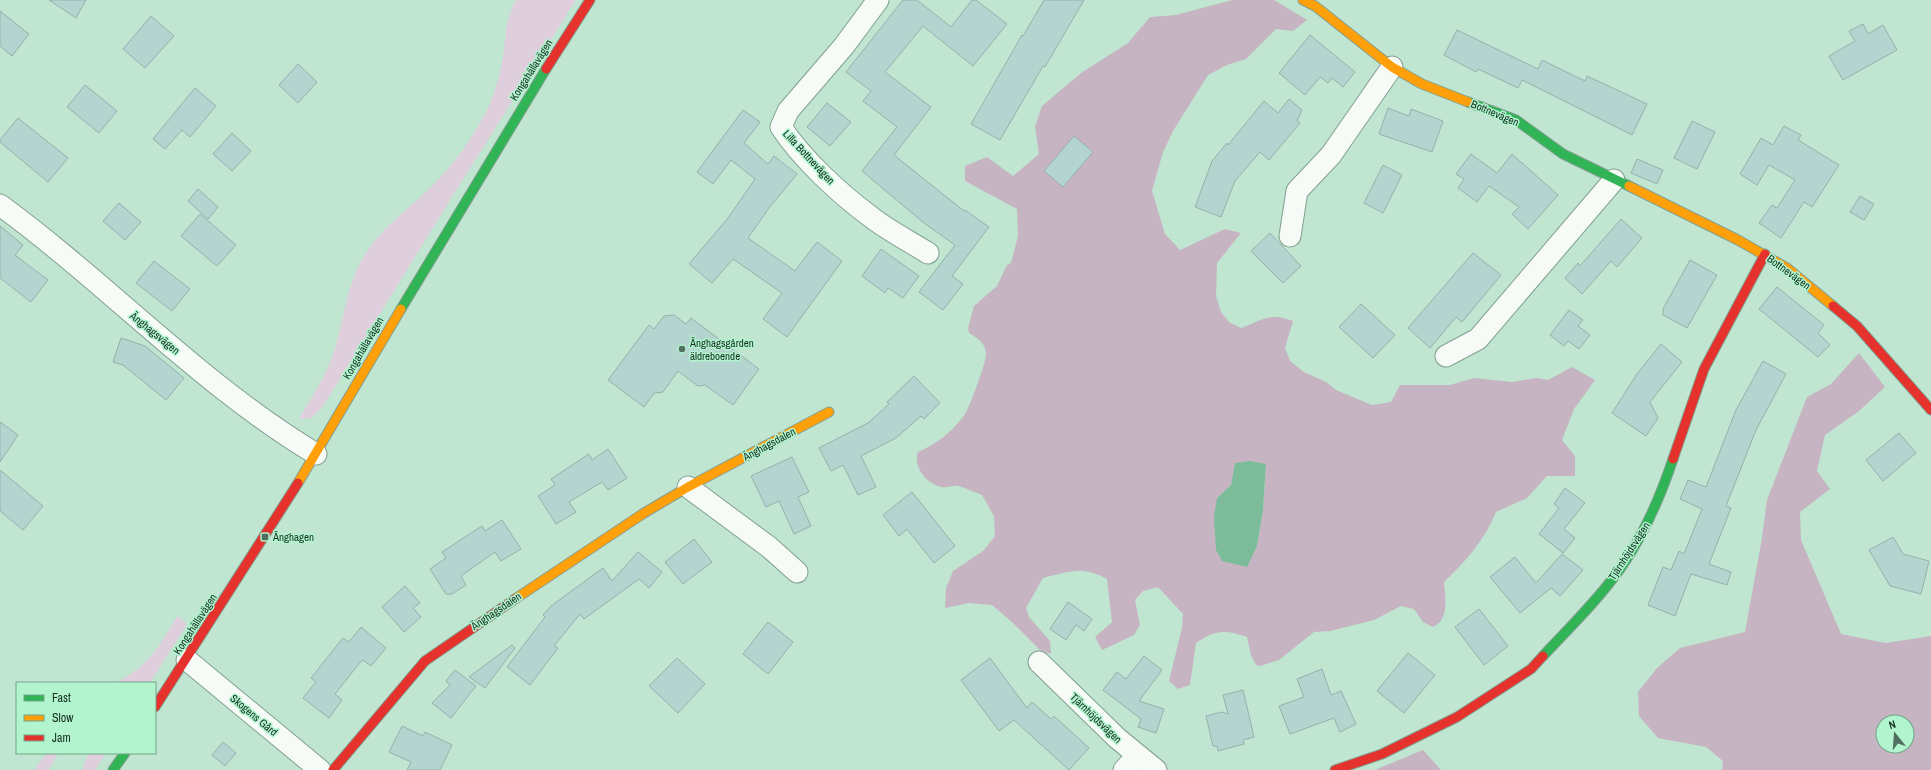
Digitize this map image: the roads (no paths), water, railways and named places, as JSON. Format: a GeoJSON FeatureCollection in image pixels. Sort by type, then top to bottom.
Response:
{"type":"FeatureCollection","features":[{"type":"Feature","properties":{"kind":"street","name":"Kongahällavägen"},"geometry":{"type":"LineString","coordinates":[[156,706],[187,660],[316,454],[498,145],[590,0]]}},
{"type":"Feature","properties":{"kind":"street","name":"Lilla Bottnevägen"},"geometry":{"type":"LineString","coordinates":[[878,0],[844,46],[788,111],[781,127],[789,139],[818,170],[871,217],[928,253]]}},
{"type":"Feature","properties":{"kind":"street","name":"Bottnevägen"},"geometry":{"type":"LineString","coordinates":[[1303,0],[1315,6],[1392,67],[1422,84],[1516,120],[1563,154],[1765,254],[1787,268],[1857,326],[1931,410]]}},
{"type":"Feature","properties":{"kind":"street"},"geometry":{"type":"LineString","coordinates":[[1290,236],[1297,191],[1331,155],[1392,67]]}},
{"type":"Feature","properties":{"kind":"street"},"geometry":{"type":"LineString","coordinates":[[1446,356],[1478,339],[1538,271],[1614,180]]}},
{"type":"Feature","properties":{"kind":"street","name":"Änghagsvägen"},"geometry":{"type":"LineString","coordinates":[[0,205],[26,224],[124,308],[221,386],[283,434],[316,454]]}},
{"type":"Feature","properties":{"kind":"street","name":"Tjärnhöjdsvägen"},"geometry":{"type":"LineString","coordinates":[[1335,770],[1382,754],[1457,716],[1531,669],[1591,604],[1620,569],[1646,527],[1662,491],[1704,369],[1765,254]]}},
{"type":"Feature","properties":{"kind":"street","name":"Änghagsdalen"},"geometry":{"type":"LineString","coordinates":[[333,770],[425,661],[467,631],[644,513],[688,487],[829,412]]}},
{"type":"Feature","properties":{"kind":"street"},"geometry":{"type":"LineString","coordinates":[[688,487],[769,547],[797,572]]}},
{"type":"Feature","properties":{"kind":"street","name":"Skogens Gård"},"geometry":{"type":"LineString","coordinates":[[187,660],[320,770]]}},
{"type":"Feature","properties":{"kind":"street","name":"Tjärnhöjdsvägen"},"geometry":{"type":"LineString","coordinates":[[1039,662],[1130,763],[1156,770]]}},
{"type":"Feature","properties":{"kind":"street"},"geometry":{"type":"LineString","coordinates":[[113,770],[123,754]]}},
{"type":"Feature","properties":{"kind":"place","name":"Änghagsgården äldreboende"},"geometry":{"type":"Point","coordinates":[682,349]}},
{"type":"Feature","properties":{"kind":"place","name":"Änghagen"},"geometry":{"type":"Point","coordinates":[265,537]}}]}
